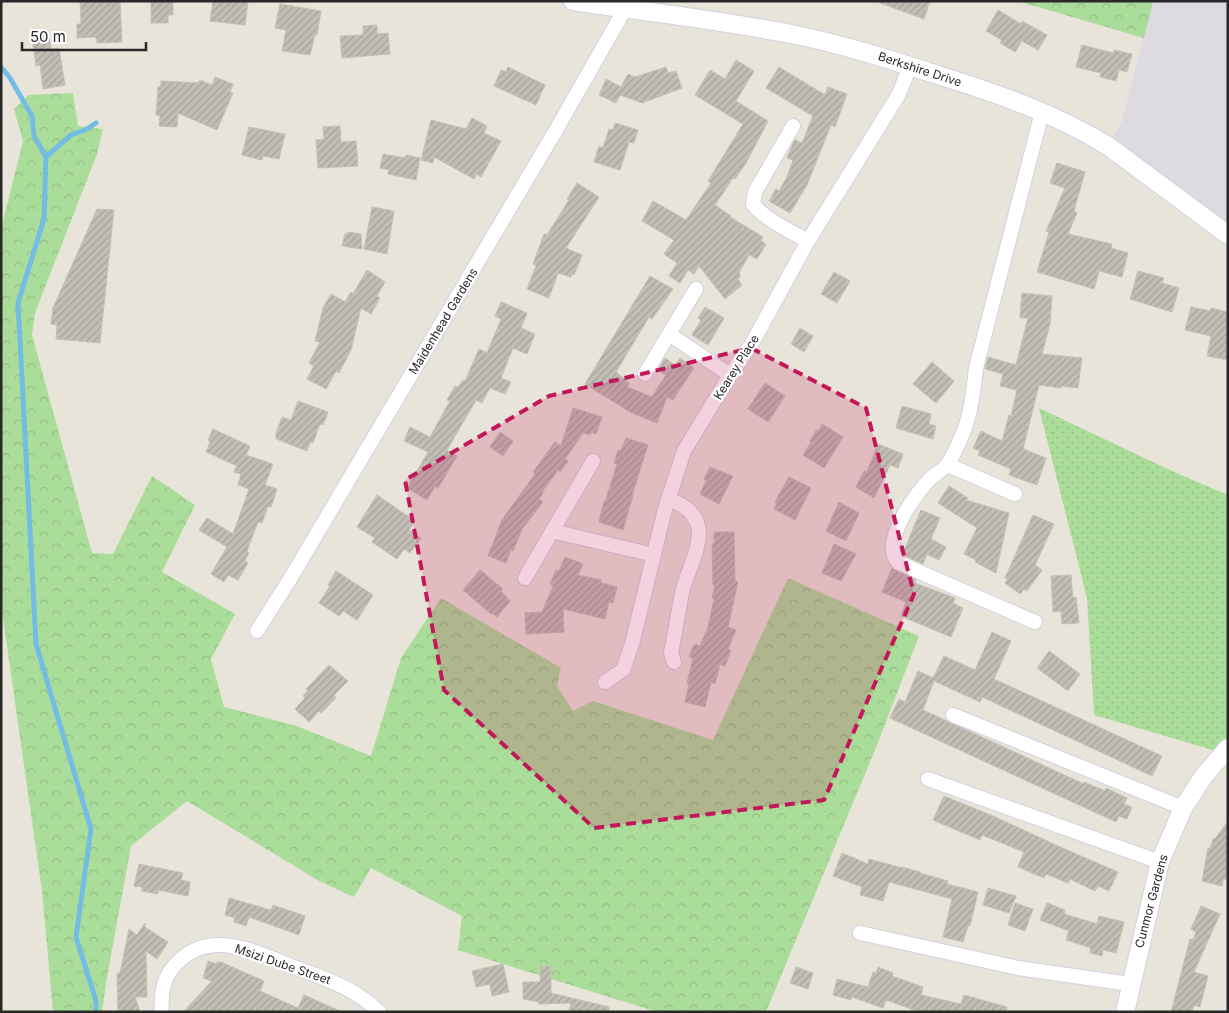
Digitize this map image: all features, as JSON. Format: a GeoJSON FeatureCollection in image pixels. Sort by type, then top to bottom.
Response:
{"type":"FeatureCollection","features":[{"type":"Feature","properties":{"kind":"street","name":"Berkshire Drive"},"geometry":{"type":"LineString","coordinates":[[574,1],[791,34],[871,53],[977,87],[1042,112],[1092,136],[1228,235]]}},
{"type":"Feature","properties":{"kind":"street","name":"Maidenhead Gardens"},"geometry":{"type":"LineString","coordinates":[[257,631],[290,579],[556,130],[625,9]]}},
{"type":"Feature","properties":{"kind":"street","name":"Kearey Place"},"geometry":{"type":"LineString","coordinates":[[605,682],[622,670],[632,644],[668,499],[684,451],[730,375],[751,345],[808,241],[898,94],[910,66]]}},
{"type":"Feature","properties":{"kind":"street"},"geometry":{"type":"LineString","coordinates":[[1035,622],[899,563],[894,558],[893,551],[896,532],[910,504],[932,478],[948,465],[961,439],[971,410],[976,368],[1042,112]]}},
{"type":"Feature","properties":{"kind":"street"},"geometry":{"type":"LineString","coordinates":[[793,126],[755,192],[754,204],[758,210],[789,231],[808,241]]}},
{"type":"Feature","properties":{"kind":"street"},"geometry":{"type":"LineString","coordinates":[[645,374],[696,289]]}},
{"type":"Feature","properties":{"kind":"street"},"geometry":{"type":"LineString","coordinates":[[669,334],[730,375]]}},
{"type":"Feature","properties":{"kind":"street"},"geometry":{"type":"LineString","coordinates":[[526,578],[593,461]]}},
{"type":"Feature","properties":{"kind":"street"},"geometry":{"type":"LineString","coordinates":[[948,465],[1015,494]]}},
{"type":"Feature","properties":{"kind":"street"},"geometry":{"type":"LineString","coordinates":[[668,499],[681,504],[689,510],[698,525],[698,543],[682,591],[671,653],[674,662]]}},
{"type":"Feature","properties":{"kind":"street"},"geometry":{"type":"LineString","coordinates":[[552,531],[654,555]]}},
{"type":"Feature","properties":{"kind":"street"},"geometry":{"type":"LineString","coordinates":[[953,715],[1183,808]]}},
{"type":"Feature","properties":{"kind":"street","name":"Cunmor Gardens"},"geometry":{"type":"LineString","coordinates":[[1125,1012],[1160,862],[1183,808],[1202,778],[1228,748]]}},
{"type":"Feature","properties":{"kind":"street"},"geometry":{"type":"LineString","coordinates":[[928,778],[1160,862]]}},
{"type":"Feature","properties":{"kind":"street"},"geometry":{"type":"LineString","coordinates":[[860,933],[1018,968],[1130,984]]}},
{"type":"Feature","properties":{"kind":"street","name":"Msizi Dube Street"},"geometry":{"type":"LineString","coordinates":[[162,1012],[162,988],[171,968],[190,952],[212,944],[224,944],[252,951],[342,985],[363,997],[379,1012]]}},
{"type":"Feature","properties":{"kind":"highlighted area"},"geometry":{"type":"Polygon","coordinates":[[[751,348],[866,408],[914,594],[824,800],[594,828],[444,690],[405,480],[549,396],[751,348]]]}},
{"type":"Feature","properties":{"kind":"shaded area"},"geometry":{"type":"Polygon","coordinates":[[[1153,1],[1228,1],[1228,234],[1109,145],[1122,121],[1153,1]]]}},
{"type":"Feature","properties":{"kind":"green space"},"geometry":{"type":"Polygon","coordinates":[[[1017,1],[1153,1],[1144,38],[1017,1]]]}},
{"type":"Feature","properties":{"kind":"green space"},"geometry":{"type":"Polygon","coordinates":[[[73,93],[78,126],[103,129],[97,154],[35,313],[32,335],[92,553],[113,554],[152,476],[195,505],[162,572],[235,614],[211,659],[224,707],[297,726],[371,756],[401,658],[441,598],[561,668],[557,686],[573,711],[593,701],[713,740],[788,578],[919,636],[877,745],[766,1012],[657,1012],[458,950],[462,916],[371,868],[354,897],[319,881],[187,801],[131,846],[102,1012],[53,1012],[42,891],[1,604],[1,229],[23,141],[14,109],[29,95],[73,93]]]}},
{"type":"Feature","properties":{"kind":"green space"},"geometry":{"type":"Polygon","coordinates":[[[1039,408],[1172,471],[1228,495],[1228,747],[1223,753],[1094,715],[1087,598],[1039,408]]]}},
{"type":"Feature","properties":{"kind":"building"},"geometry":{"type":"Polygon","coordinates":[[[80,1],[120,1],[122,42],[97,43],[96,37],[77,38],[77,24],[81,24],[80,1]]]}},
{"type":"Feature","properties":{"kind":"building"},"geometry":{"type":"Polygon","coordinates":[[[151,1],[173,1],[173,15],[168,15],[168,23],[151,23],[151,1]]]}},
{"type":"Feature","properties":{"kind":"building"},"geometry":{"type":"Polygon","coordinates":[[[213,1],[248,1],[245,25],[210,21],[213,1]]]}},
{"type":"Feature","properties":{"kind":"building"},"geometry":{"type":"Polygon","coordinates":[[[880,1],[930,1],[924,19],[880,3],[880,1]]]}},
{"type":"Feature","properties":{"kind":"building"},"geometry":{"type":"Polygon","coordinates":[[[280,4],[321,11],[317,35],[315,35],[310,55],[282,51],[286,30],[275,28],[280,4]]]}},
{"type":"Feature","properties":{"kind":"building"},"geometry":{"type":"Polygon","coordinates":[[[998,10],[1021,24],[1022,21],[1047,35],[1038,50],[1022,41],[1015,52],[1000,43],[1002,40],[986,31],[998,10]]]}},
{"type":"Feature","properties":{"kind":"building"},"geometry":{"type":"Polygon","coordinates":[[[377,25],[377,34],[388,33],[390,54],[342,58],[340,36],[363,35],[363,26],[377,25]]]}},
{"type":"Feature","properties":{"kind":"building"},"geometry":{"type":"Polygon","coordinates":[[[49,37],[51,49],[59,48],[65,85],[43,89],[40,65],[36,66],[32,39],[49,37]]]}},
{"type":"Feature","properties":{"kind":"building"},"geometry":{"type":"Polygon","coordinates":[[[1082,45],[1113,53],[1114,50],[1132,54],[1127,72],[1119,70],[1116,81],[1100,77],[1101,73],[1076,67],[1082,45]]]}},
{"type":"Feature","properties":{"kind":"building"},"geometry":{"type":"Polygon","coordinates":[[[736,60],[754,71],[736,101],[768,121],[746,163],[735,179],[733,178],[715,205],[730,217],[763,237],[761,241],[766,244],[757,259],[749,255],[739,273],[741,276],[738,279],[742,285],[725,299],[699,266],[694,274],[688,270],[680,283],[669,276],[677,263],[664,254],[674,240],[642,221],[653,201],[686,220],[711,183],[708,181],[743,124],[695,95],[710,70],[725,79],[736,60]]]}},
{"type":"Feature","properties":{"kind":"building"},"geometry":{"type":"Polygon","coordinates":[[[508,67],[545,85],[536,105],[494,86],[501,70],[506,72],[508,67]]]}},
{"type":"Feature","properties":{"kind":"building"},"geometry":{"type":"Polygon","coordinates":[[[666,67],[668,73],[676,71],[682,88],[642,103],[620,95],[616,103],[599,95],[606,79],[621,87],[628,74],[635,77],[666,67]]]}},
{"type":"Feature","properties":{"kind":"building"},"geometry":{"type":"Polygon","coordinates":[[[779,67],[825,95],[828,87],[847,94],[835,127],[831,125],[807,185],[790,213],[769,201],[776,189],[779,191],[787,177],[793,160],[787,158],[792,145],[795,140],[802,143],[813,116],[766,88],[779,67]]]}},
{"type":"Feature","properties":{"kind":"building"},"geometry":{"type":"Polygon","coordinates":[[[215,77],[233,84],[230,92],[233,93],[217,130],[178,113],[177,127],[159,126],[160,116],[156,115],[158,87],[161,87],[161,81],[198,83],[200,80],[212,85],[215,77]]]}},
{"type":"Feature","properties":{"kind":"building"},"geometry":{"type":"Polygon","coordinates":[[[472,118],[487,126],[484,133],[501,141],[481,177],[477,174],[474,179],[434,157],[433,163],[421,160],[431,120],[466,129],[472,118]]]}},
{"type":"Feature","properties":{"kind":"building"},"geometry":{"type":"Polygon","coordinates":[[[615,123],[638,130],[634,143],[629,142],[620,170],[594,162],[599,146],[603,148],[609,129],[613,130],[615,123]]]}},
{"type":"Feature","properties":{"kind":"building"},"geometry":{"type":"Polygon","coordinates":[[[340,126],[341,142],[356,141],[358,166],[318,168],[316,140],[324,139],[323,127],[340,126]]]}},
{"type":"Feature","properties":{"kind":"building"},"geometry":{"type":"Polygon","coordinates":[[[249,127],[285,134],[279,159],[263,156],[262,160],[242,155],[249,127]]]}},
{"type":"Feature","properties":{"kind":"building"},"geometry":{"type":"Polygon","coordinates":[[[383,154],[405,158],[406,155],[420,158],[416,180],[388,174],[389,170],[380,168],[383,154]]]}},
{"type":"Feature","properties":{"kind":"building"},"geometry":{"type":"Polygon","coordinates":[[[1057,163],[1085,172],[1074,211],[1077,213],[1068,234],[1112,244],[1111,248],[1128,253],[1122,277],[1099,271],[1094,289],[1037,272],[1049,232],[1046,231],[1065,188],[1050,183],[1057,163]]]}},
{"type":"Feature","properties":{"kind":"building"},"geometry":{"type":"Polygon","coordinates":[[[577,183],[599,197],[566,248],[582,255],[574,275],[572,274],[571,277],[558,273],[549,298],[527,289],[536,266],[533,264],[544,234],[547,235],[569,200],[567,199],[577,183]]]}},
{"type":"Feature","properties":{"kind":"building"},"geometry":{"type":"Polygon","coordinates":[[[372,207],[394,211],[387,254],[364,249],[372,207]]]}},
{"type":"Feature","properties":{"kind":"building"},"geometry":{"type":"Polygon","coordinates":[[[97,209],[114,210],[100,343],[56,339],[57,325],[51,324],[53,308],[97,209]]]}},
{"type":"Feature","properties":{"kind":"building"},"geometry":{"type":"Polygon","coordinates":[[[348,232],[361,234],[362,249],[342,246],[345,234],[348,232]]]}},
{"type":"Feature","properties":{"kind":"building"},"geometry":{"type":"Polygon","coordinates":[[[367,270],[385,282],[377,296],[380,298],[371,314],[361,308],[351,350],[339,373],[336,371],[326,389],[307,379],[314,366],[309,363],[320,342],[315,341],[323,308],[331,294],[345,302],[351,292],[353,294],[367,270]]]}},
{"type":"Feature","properties":{"kind":"building"},"geometry":{"type":"Polygon","coordinates":[[[1138,271],[1164,278],[1162,283],[1179,288],[1172,312],[1130,299],[1138,271]]]}},
{"type":"Feature","properties":{"kind":"building"},"geometry":{"type":"Polygon","coordinates":[[[834,272],[850,281],[837,303],[821,294],[834,272]]]}},
{"type":"Feature","properties":{"kind":"building"},"geometry":{"type":"Polygon","coordinates":[[[650,276],[673,289],[652,319],[649,317],[616,372],[629,383],[627,387],[652,397],[666,375],[658,370],[665,358],[675,365],[680,358],[694,368],[673,400],[667,397],[657,423],[630,412],[585,384],[650,276]]]}},
{"type":"Feature","properties":{"kind":"building"},"geometry":{"type":"Polygon","coordinates":[[[1022,293],[1052,296],[1050,324],[1042,354],[1082,358],[1078,388],[1039,385],[1023,449],[1046,458],[1037,485],[1009,475],[1011,469],[978,455],[980,451],[973,448],[981,431],[1002,441],[1009,415],[1011,416],[1017,390],[1000,386],[1003,374],[985,369],[988,357],[1016,365],[1028,318],[1020,318],[1022,293]]]}},
{"type":"Feature","properties":{"kind":"building"},"geometry":{"type":"Polygon","coordinates":[[[501,302],[527,313],[521,328],[535,334],[527,354],[513,348],[501,378],[511,382],[505,394],[490,388],[482,403],[476,400],[447,450],[457,456],[438,488],[435,486],[427,500],[407,488],[428,452],[404,441],[410,427],[430,437],[450,401],[447,400],[455,386],[458,387],[463,380],[465,381],[479,349],[487,353],[501,319],[495,316],[501,302]]]}},
{"type":"Feature","properties":{"kind":"building"},"geometry":{"type":"Polygon","coordinates":[[[705,307],[724,318],[708,345],[692,335],[701,320],[698,318],[705,307]]]}},
{"type":"Feature","properties":{"kind":"building"},"geometry":{"type":"Polygon","coordinates":[[[1191,307],[1210,311],[1211,308],[1228,312],[1228,360],[1207,356],[1211,336],[1185,330],[1191,307]]]}},
{"type":"Feature","properties":{"kind":"building"},"geometry":{"type":"Polygon","coordinates":[[[800,328],[813,336],[804,352],[791,344],[800,328]]]}},
{"type":"Feature","properties":{"kind":"building"},"geometry":{"type":"Polygon","coordinates":[[[932,362],[954,381],[936,403],[913,384],[932,362]]]}},
{"type":"Feature","properties":{"kind":"building"},"geometry":{"type":"Polygon","coordinates":[[[765,383],[785,396],[768,422],[748,409],[765,383]]]}},
{"type":"Feature","properties":{"kind":"building"},"geometry":{"type":"Polygon","coordinates":[[[298,401],[328,412],[323,425],[320,424],[313,443],[310,442],[307,451],[276,439],[276,433],[282,417],[291,420],[298,401]]]}},
{"type":"Feature","properties":{"kind":"building"},"geometry":{"type":"Polygon","coordinates":[[[902,406],[931,414],[929,424],[936,426],[933,439],[896,428],[902,406]]]}},
{"type":"Feature","properties":{"kind":"building"},"geometry":{"type":"Polygon","coordinates":[[[573,408],[602,417],[596,434],[591,432],[590,435],[583,433],[565,459],[568,461],[560,472],[558,470],[542,492],[539,499],[543,502],[522,529],[506,563],[488,556],[502,520],[535,474],[533,472],[555,442],[561,446],[573,408]]]}},
{"type":"Feature","properties":{"kind":"building"},"geometry":{"type":"Polygon","coordinates":[[[822,424],[843,437],[824,468],[803,455],[816,430],[818,431],[822,424]]]}},
{"type":"Feature","properties":{"kind":"building"},"geometry":{"type":"Polygon","coordinates":[[[213,429],[250,446],[246,455],[273,464],[265,485],[277,489],[271,507],[268,506],[262,523],[258,522],[247,551],[249,553],[245,560],[248,563],[238,580],[228,575],[224,582],[211,574],[227,547],[199,530],[207,518],[233,534],[249,489],[238,485],[241,474],[234,472],[237,466],[206,452],[210,442],[208,440],[213,429]]]}},
{"type":"Feature","properties":{"kind":"building"},"geometry":{"type":"Polygon","coordinates":[[[500,432],[513,441],[503,456],[490,447],[500,432]]]}},
{"type":"Feature","properties":{"kind":"building"},"geometry":{"type":"Polygon","coordinates":[[[626,438],[648,445],[623,530],[599,522],[617,464],[614,463],[618,450],[621,451],[626,438]]]}},
{"type":"Feature","properties":{"kind":"building"},"geometry":{"type":"Polygon","coordinates":[[[878,444],[903,454],[898,468],[890,465],[874,498],[856,487],[864,471],[867,472],[878,444]]]}},
{"type":"Feature","properties":{"kind":"building"},"geometry":{"type":"Polygon","coordinates":[[[710,467],[733,476],[719,504],[700,494],[710,467]]]}},
{"type":"Feature","properties":{"kind":"building"},"geometry":{"type":"Polygon","coordinates":[[[789,477],[811,488],[795,520],[774,509],[777,503],[775,502],[789,477]]]}},
{"type":"Feature","properties":{"kind":"building"},"geometry":{"type":"Polygon","coordinates":[[[949,486],[968,498],[966,500],[1009,513],[996,573],[964,554],[977,528],[938,503],[949,486]]]}},
{"type":"Feature","properties":{"kind":"building"},"geometry":{"type":"Polygon","coordinates":[[[377,495],[415,521],[409,530],[421,538],[410,553],[404,549],[397,559],[372,542],[375,538],[357,527],[377,495]]]}},
{"type":"Feature","properties":{"kind":"building"},"geometry":{"type":"Polygon","coordinates":[[[839,502],[859,513],[846,541],[826,531],[839,502]]]}},
{"type":"Feature","properties":{"kind":"building"},"geometry":{"type":"Polygon","coordinates":[[[921,510],[940,518],[931,539],[946,547],[939,560],[927,554],[923,564],[905,556],[903,553],[921,510]]]}},
{"type":"Feature","properties":{"kind":"building"},"geometry":{"type":"Polygon","coordinates":[[[1033,515],[1054,524],[1035,565],[1042,570],[1027,591],[1024,589],[1020,594],[1005,583],[1008,579],[1005,578],[1033,515]]]}},
{"type":"Feature","properties":{"kind":"building"},"geometry":{"type":"Polygon","coordinates":[[[714,532],[734,532],[735,581],[738,582],[728,627],[736,630],[728,649],[731,650],[725,666],[720,664],[715,684],[711,682],[705,707],[685,702],[693,658],[689,657],[694,644],[700,646],[708,627],[714,599],[712,598],[715,585],[713,585],[712,544],[714,544],[714,532]]]}},
{"type":"Feature","properties":{"kind":"building"},"geometry":{"type":"Polygon","coordinates":[[[834,544],[856,554],[841,581],[822,573],[834,544]]]}},
{"type":"Feature","properties":{"kind":"building"},"geometry":{"type":"Polygon","coordinates":[[[565,557],[583,564],[578,575],[601,580],[601,583],[617,587],[613,603],[609,602],[605,619],[563,609],[564,632],[526,634],[525,613],[542,612],[553,586],[550,584],[556,570],[559,571],[565,557]]]}},
{"type":"Feature","properties":{"kind":"building"},"geometry":{"type":"Polygon","coordinates":[[[892,568],[916,580],[915,583],[955,598],[953,603],[963,608],[951,637],[901,616],[906,602],[882,592],[892,568]]]}},
{"type":"Feature","properties":{"kind":"building"},"geometry":{"type":"Polygon","coordinates":[[[480,570],[503,589],[501,591],[510,601],[497,617],[463,590],[480,570]]]}},
{"type":"Feature","properties":{"kind":"building"},"geometry":{"type":"Polygon","coordinates":[[[336,571],[373,595],[357,620],[343,611],[339,616],[319,603],[330,586],[328,585],[336,571]]]}},
{"type":"Feature","properties":{"kind":"building"},"geometry":{"type":"Polygon","coordinates":[[[1071,575],[1073,598],[1076,597],[1079,623],[1062,624],[1061,611],[1053,612],[1051,576],[1071,575]]]}},
{"type":"Feature","properties":{"kind":"building"},"geometry":{"type":"Polygon","coordinates":[[[992,632],[1011,641],[994,679],[1162,756],[1152,776],[982,697],[980,702],[934,681],[923,710],[1084,784],[1084,782],[1105,791],[1106,788],[1127,798],[1124,804],[1132,807],[1127,819],[1119,816],[1116,822],[890,718],[899,699],[905,702],[918,671],[933,678],[944,656],[975,670],[992,632]]]}},
{"type":"Feature","properties":{"kind":"building"},"geometry":{"type":"Polygon","coordinates":[[[1049,651],[1080,674],[1068,691],[1037,668],[1049,651]]]}},
{"type":"Feature","properties":{"kind":"building"},"geometry":{"type":"Polygon","coordinates":[[[329,665],[348,681],[334,695],[336,698],[321,713],[319,711],[309,722],[295,709],[305,698],[303,696],[308,690],[306,689],[329,665]]]}},
{"type":"Feature","properties":{"kind":"building"},"geometry":{"type":"Polygon","coordinates":[[[944,796],[1118,872],[1109,891],[1098,886],[1095,891],[1070,879],[1068,883],[1046,874],[1044,878],[1018,867],[1024,852],[982,835],[980,840],[933,820],[944,796]]]}},
{"type":"Feature","properties":{"kind":"building"},"geometry":{"type":"Polygon","coordinates":[[[1228,821],[1228,873],[1226,880],[1223,879],[1222,886],[1202,881],[1208,848],[1210,849],[1213,839],[1215,839],[1228,821]]]}},
{"type":"Feature","properties":{"kind":"building"},"geometry":{"type":"Polygon","coordinates":[[[842,853],[868,864],[869,859],[902,867],[948,881],[947,884],[978,892],[970,926],[968,926],[963,942],[943,937],[952,899],[889,882],[883,901],[860,895],[862,887],[833,876],[842,853]]]}},
{"type":"Feature","properties":{"kind":"building"},"geometry":{"type":"Polygon","coordinates":[[[139,864],[183,873],[181,880],[190,882],[188,896],[158,890],[158,894],[142,891],[142,887],[134,886],[139,864]]]}},
{"type":"Feature","properties":{"kind":"building"},"geometry":{"type":"Polygon","coordinates":[[[988,888],[1016,896],[1009,913],[983,905],[988,888]]]}},
{"type":"Feature","properties":{"kind":"building"},"geometry":{"type":"Polygon","coordinates":[[[229,898],[271,910],[273,905],[305,916],[299,935],[249,917],[246,926],[234,922],[235,918],[225,915],[229,898]]]}},
{"type":"Feature","properties":{"kind":"building"},"geometry":{"type":"Polygon","coordinates":[[[1015,903],[1033,909],[1025,931],[1008,925],[1015,903]]]}},
{"type":"Feature","properties":{"kind":"building"},"geometry":{"type":"Polygon","coordinates":[[[1047,903],[1065,910],[1064,914],[1097,924],[1099,916],[1124,922],[1116,953],[1103,950],[1102,956],[1090,953],[1091,948],[1066,940],[1069,931],[1040,920],[1047,903]]]}},
{"type":"Feature","properties":{"kind":"building"},"geometry":{"type":"Polygon","coordinates":[[[1201,906],[1220,914],[1194,972],[1208,976],[1200,1007],[1194,1005],[1192,1012],[1171,1012],[1190,939],[1193,940],[1196,932],[1191,929],[1201,906]]]}},
{"type":"Feature","properties":{"kind":"building"},"geometry":{"type":"Polygon","coordinates":[[[145,923],[145,927],[168,942],[157,959],[146,951],[147,997],[135,997],[140,1012],[118,1012],[117,973],[120,973],[129,929],[137,935],[145,923]]]}},
{"type":"Feature","properties":{"kind":"building"},"geometry":{"type":"Polygon","coordinates":[[[208,961],[216,964],[221,962],[264,981],[260,991],[298,1008],[304,995],[342,1012],[183,1012],[212,981],[203,978],[208,961]]]}},
{"type":"Feature","properties":{"kind":"building"},"geometry":{"type":"Polygon","coordinates":[[[503,964],[509,992],[492,996],[490,984],[476,987],[472,971],[503,964]]]}},
{"type":"Feature","properties":{"kind":"building"},"geometry":{"type":"Polygon","coordinates":[[[541,966],[551,966],[551,993],[609,1007],[609,1012],[569,1012],[571,1003],[538,1004],[539,1002],[523,999],[523,982],[540,982],[541,966]]]}},
{"type":"Feature","properties":{"kind":"building"},"geometry":{"type":"Polygon","coordinates":[[[796,967],[813,973],[808,989],[790,983],[796,967]]]}},
{"type":"Feature","properties":{"kind":"building"},"geometry":{"type":"Polygon","coordinates":[[[878,967],[893,973],[892,976],[923,987],[921,995],[961,1004],[964,995],[1007,1007],[1006,1012],[920,1012],[886,1000],[883,1008],[852,997],[851,1000],[833,995],[837,979],[868,987],[873,972],[876,973],[878,967]]]}},
{"type":"Feature","properties":{"kind":"waterway"},"geometry":{"type":"LineString","coordinates":[[1,67],[10,78],[32,116],[34,136],[46,157]]}},
{"type":"Feature","properties":{"kind":"waterway"},"geometry":{"type":"LineString","coordinates":[[96,123],[85,130],[71,135],[46,157],[44,219],[18,303],[36,644],[91,829],[76,937],[96,1001],[96,1012]]}}]}
